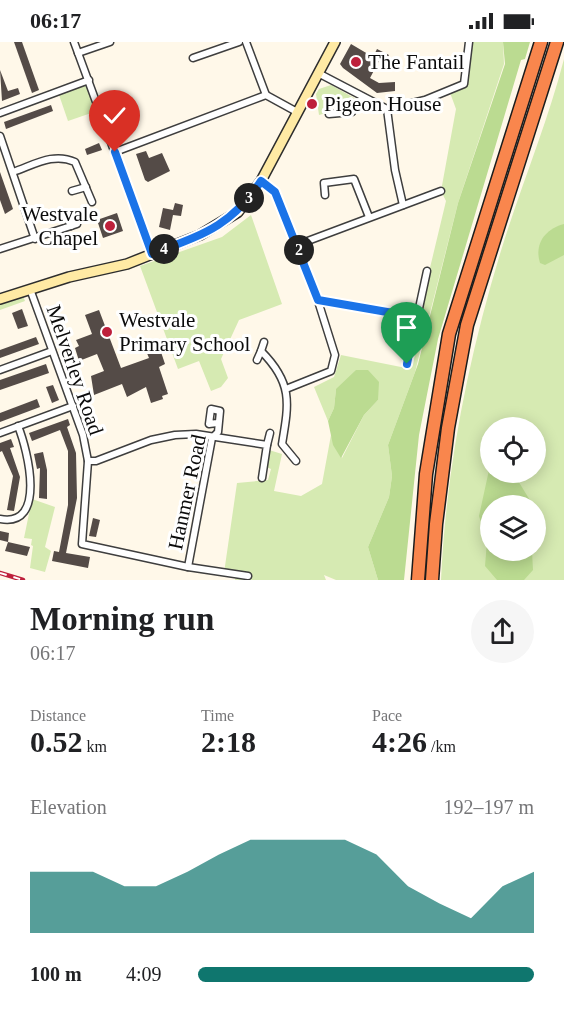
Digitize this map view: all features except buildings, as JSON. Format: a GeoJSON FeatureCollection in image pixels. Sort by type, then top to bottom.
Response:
{"type":"FeatureCollection","features":[{"type":"Feature","properties":{"kind":"highway"},"geometry":{"type":"LineString","coordinates":[[418,580],[426,474],[449,334],[541,42]]}},
{"type":"Feature","properties":{"kind":"highway"},"geometry":{"type":"LineString","coordinates":[[432,580],[436,524],[447,438],[467,325],[557,42]]}},
{"type":"Feature","properties":{"kind":"main road"},"geometry":{"type":"LineString","coordinates":[[0,299],[110,269],[200,235],[231,217],[245,205],[261,181],[335,42]]}},
{"type":"Feature","properties":{"kind":"street"},"geometry":{"type":"LineString","coordinates":[[74,42],[152,254]]}},
{"type":"Feature","properties":{"kind":"street"},"geometry":{"type":"LineString","coordinates":[[78,53],[110,42]]}},
{"type":"Feature","properties":{"kind":"street"},"geometry":{"type":"LineString","coordinates":[[194,58],[239,42]]}},
{"type":"Feature","properties":{"kind":"street"},"geometry":{"type":"LineString","coordinates":[[246,42],[266,95],[297,112]]}},
{"type":"Feature","properties":{"kind":"street"},"geometry":{"type":"LineString","coordinates":[[318,73],[387,109],[425,100],[464,84],[469,42]]}},
{"type":"Feature","properties":{"kind":"street"},"geometry":{"type":"LineString","coordinates":[[0,112],[89,80]]}},
{"type":"Feature","properties":{"kind":"street"},"geometry":{"type":"LineString","coordinates":[[115,152],[266,95]]}},
{"type":"Feature","properties":{"kind":"street"},"geometry":{"type":"LineString","coordinates":[[329,114],[352,112],[363,97]]}},
{"type":"Feature","properties":{"kind":"street"},"geometry":{"type":"LineString","coordinates":[[387,109],[395,170],[403,206]]}},
{"type":"Feature","properties":{"kind":"street"},"geometry":{"type":"LineString","coordinates":[[0,136],[35,238]]}},
{"type":"Feature","properties":{"kind":"street"},"geometry":{"type":"LineString","coordinates":[[13,172],[56,157],[66,158],[75,162],[92,202]]}},
{"type":"Feature","properties":{"kind":"street"},"geometry":{"type":"LineString","coordinates":[[325,195],[324,183],[354,179],[369,217]]}},
{"type":"Feature","properties":{"kind":"street"},"geometry":{"type":"LineString","coordinates":[[261,181],[275,192],[318,300],[335,355],[331,371],[286,390]]}},
{"type":"Feature","properties":{"kind":"street"},"geometry":{"type":"LineString","coordinates":[[72,191],[86,187]]}},
{"type":"Feature","properties":{"kind":"street"},"geometry":{"type":"LineString","coordinates":[[297,245],[441,191]]}},
{"type":"Feature","properties":{"kind":"street"},"geometry":{"type":"LineString","coordinates":[[0,249],[74,225],[68,216]]}},
{"type":"Feature","properties":{"kind":"street"},"geometry":{"type":"LineString","coordinates":[[407,364],[427,271]]}},
{"type":"Feature","properties":{"kind":"street","name":"Melverley Road"},"geometry":{"type":"LineString","coordinates":[[30,289],[83,435],[88,461],[82,544],[188,567],[248,576]]}},
{"type":"Feature","properties":{"kind":"street"},"geometry":{"type":"LineString","coordinates":[[318,300],[416,317]]}},
{"type":"Feature","properties":{"kind":"street"},"geometry":{"type":"LineString","coordinates":[[257,360],[264,342]]}},
{"type":"Feature","properties":{"kind":"street"},"geometry":{"type":"LineString","coordinates":[[0,370],[52,351]]}},
{"type":"Feature","properties":{"kind":"street"},"geometry":{"type":"LineString","coordinates":[[261,351],[274,364],[286,390],[289,405],[282,444],[296,461]]}},
{"type":"Feature","properties":{"kind":"street"},"geometry":{"type":"LineString","coordinates":[[0,433],[73,406]]}},
{"type":"Feature","properties":{"kind":"street","name":"Hanmer Road"},"geometry":{"type":"LineString","coordinates":[[188,567],[212,438],[218,432],[218,423]]}},
{"type":"Feature","properties":{"kind":"street"},"geometry":{"type":"LineString","coordinates":[[0,519],[12,522],[20,519],[25,512],[30,476],[29,461],[18,426]]}},
{"type":"Feature","properties":{"kind":"street"},"geometry":{"type":"LineString","coordinates":[[262,478],[270,433]]}},
{"type":"Feature","properties":{"kind":"street"},"geometry":{"type":"LineString","coordinates":[[88,461],[96,461],[163,437],[185,434],[267,445]]}},
{"type":"Feature","properties":{"kind":"green space"},"geometry":{"type":"Polygon","coordinates":[[[471,42],[503,42],[504,64],[458,203],[415,372],[388,445],[392,476],[389,497],[368,547],[378,580],[336,580],[324,575],[326,580],[235,580],[236,575],[224,573],[237,483],[268,480],[271,469],[264,466],[269,450],[282,454],[274,491],[301,496],[322,484],[331,435],[342,458],[364,415],[378,400],[336,389],[334,408],[328,421],[314,387],[334,377],[341,355],[406,368],[446,201],[441,191],[456,109],[449,90],[464,84],[471,42]]]}},
{"type":"Feature","properties":{"kind":"green space"},"geometry":{"type":"Polygon","coordinates":[[[503,42],[530,42],[525,59],[521,60],[438,339],[419,435],[404,580],[378,580],[368,547],[389,497],[392,476],[388,445],[418,364],[458,203],[505,64],[503,42]]]}},
{"type":"Feature","properties":{"kind":"green space"},"geometry":{"type":"Polygon","coordinates":[[[564,59],[564,580],[441,580],[453,456],[478,334],[508,229],[542,132],[564,59]]]}},
{"type":"Feature","properties":{"kind":"green space"},"geometry":{"type":"Polygon","coordinates":[[[89,80],[100,110],[68,121],[58,92],[89,80]]]}},
{"type":"Feature","properties":{"kind":"green space"},"geometry":{"type":"Polygon","coordinates":[[[331,85],[356,99],[356,103],[347,108],[331,107],[326,113],[319,115],[316,94],[319,89],[331,85]]]}},
{"type":"Feature","properties":{"kind":"green space"},"geometry":{"type":"Polygon","coordinates":[[[251,215],[282,304],[239,320],[221,359],[228,378],[221,387],[211,391],[199,361],[178,369],[140,266],[222,237],[251,215]]]}},
{"type":"Feature","properties":{"kind":"green space"},"geometry":{"type":"Polygon","coordinates":[[[564,224],[564,255],[545,265],[540,263],[539,250],[543,238],[557,226],[564,224]]]}},
{"type":"Feature","properties":{"kind":"green space"},"geometry":{"type":"Polygon","coordinates":[[[23,296],[25,301],[0,310],[0,304],[23,296]]]}},
{"type":"Feature","properties":{"kind":"green space"},"geometry":{"type":"Polygon","coordinates":[[[356,370],[368,370],[379,382],[378,400],[364,415],[341,458],[333,445],[328,421],[334,408],[336,389],[356,370]]]}},
{"type":"Feature","properties":{"kind":"green space"},"geometry":{"type":"Polygon","coordinates":[[[486,483],[519,483],[527,495],[484,495],[486,483]]]}},
{"type":"Feature","properties":{"kind":"green space"},"geometry":{"type":"Polygon","coordinates":[[[32,499],[55,507],[45,547],[51,551],[45,572],[30,568],[32,539],[24,538],[32,499]]]}},
{"type":"Feature","properties":{"kind":"green space"},"geometry":{"type":"Polygon","coordinates":[[[485,561],[533,561],[533,570],[524,580],[497,580],[485,566],[485,561]]]}},
{"type":"Feature","properties":{"kind":"railway"},"geometry":{"type":"LineString","coordinates":[[0,573],[23,580]]}},
{"type":"Feature","properties":{"kind":"place","name":"The Fantail"},"geometry":{"type":"Point","coordinates":[356,62]}},
{"type":"Feature","properties":{"kind":"place","name":"Pigeon House"},"geometry":{"type":"Point","coordinates":[312,104]}},
{"type":"Feature","properties":{"kind":"place","name":"Westvale Chapel"},"geometry":{"type":"Point","coordinates":[110,226]}},
{"type":"Feature","properties":{"kind":"place","name":"Westvale Primary School"},"geometry":{"type":"Point","coordinates":[107,332]}},
{"type":"Feature","properties":{"kind":"route"},"geometry":{"type":"LineString","coordinates":[[115,152],[152,254],[216,228],[245,205],[261,181],[275,192],[318,300],[416,317],[407,364]]}}]}
